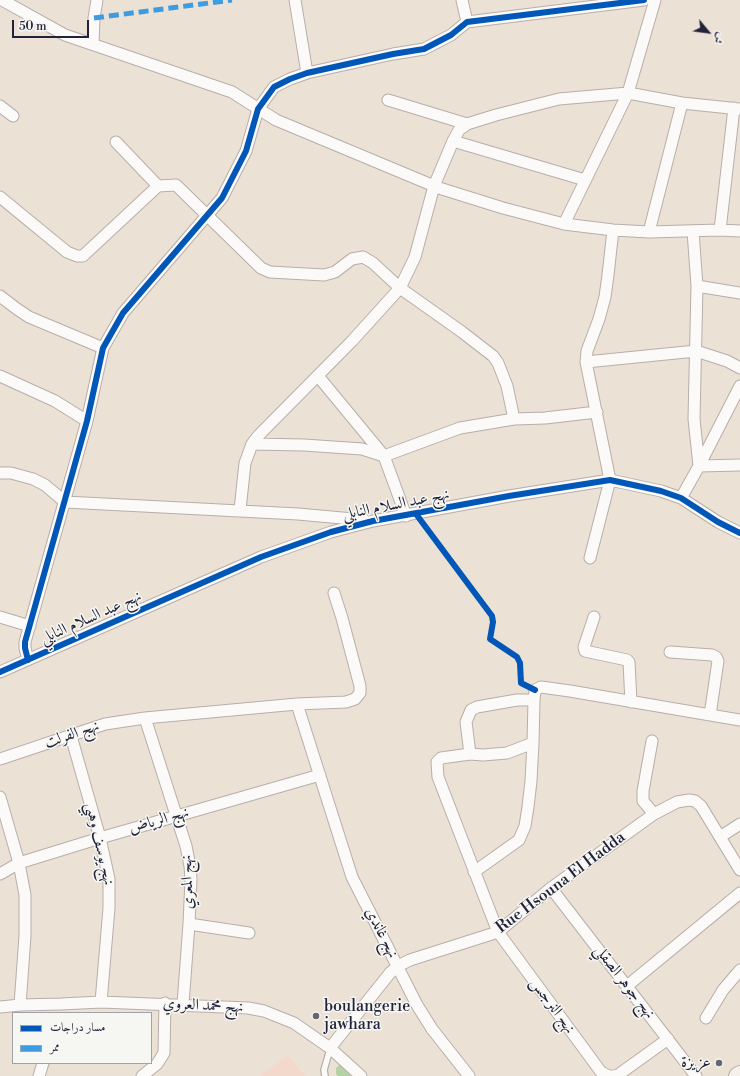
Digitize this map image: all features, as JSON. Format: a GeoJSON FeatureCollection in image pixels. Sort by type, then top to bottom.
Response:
{"type":"FeatureCollection","features":[{"type":"Feature","properties":{"kind":"street"},"geometry":{"type":"LineString","coordinates":[[0,5],[3,0],[66,35],[232,92],[276,120],[434,186],[503,208],[564,224],[613,230],[649,232],[720,230],[740,231]]}},
{"type":"Feature","properties":{"kind":"street"},"geometry":{"type":"LineString","coordinates":[[93,44],[94,18],[97,0]]}},
{"type":"Feature","properties":{"kind":"street"},"geometry":{"type":"LineString","coordinates":[[295,0],[307,73]]}},
{"type":"Feature","properties":{"kind":"street"},"geometry":{"type":"LineString","coordinates":[[462,0],[467,22]]}},
{"type":"Feature","properties":{"kind":"street"},"geometry":{"type":"LineString","coordinates":[[28,660],[25,642],[87,421],[103,348],[123,313],[222,198],[246,151],[258,109],[274,86],[307,73],[393,54],[424,49],[451,35],[467,22],[638,0]]}},
{"type":"Feature","properties":{"kind":"street"},"geometry":{"type":"LineString","coordinates":[[564,224],[628,93],[655,0]]}},
{"type":"Feature","properties":{"kind":"street"},"geometry":{"type":"LineString","coordinates":[[240,510],[245,463],[252,444],[259,435],[352,341],[400,288],[414,257],[434,186],[453,141],[459,130],[467,124],[559,99],[628,93],[682,103],[737,108],[720,230]]}},
{"type":"Feature","properties":{"kind":"street"},"geometry":{"type":"LineString","coordinates":[[388,100],[467,124]]}},
{"type":"Feature","properties":{"kind":"street"},"geometry":{"type":"LineString","coordinates":[[649,232],[682,103]]}},
{"type":"Feature","properties":{"kind":"street"},"geometry":{"type":"LineString","coordinates":[[0,106],[13,116]]}},
{"type":"Feature","properties":{"kind":"street"},"geometry":{"type":"LineString","coordinates":[[453,141],[585,180]]}},
{"type":"Feature","properties":{"kind":"street"},"geometry":{"type":"LineString","coordinates":[[116,142],[158,186]]}},
{"type":"Feature","properties":{"kind":"street"},"geometry":{"type":"LineString","coordinates":[[0,197],[67,252],[77,256],[82,256],[158,186],[176,185],[260,268],[270,272],[324,275],[335,272],[352,259],[363,258],[374,263],[400,288],[493,356],[498,363],[507,386],[514,419]]}},
{"type":"Feature","properties":{"kind":"street"},"geometry":{"type":"LineString","coordinates":[[590,558],[610,480],[586,362],[587,351],[599,319],[605,297],[613,230]]}},
{"type":"Feature","properties":{"kind":"street"},"geometry":{"type":"LineString","coordinates":[[693,231],[697,286],[694,418],[699,466]]}},
{"type":"Feature","properties":{"kind":"street"},"geometry":{"type":"LineString","coordinates":[[697,286],[740,292]]}},
{"type":"Feature","properties":{"kind":"street"},"geometry":{"type":"LineString","coordinates":[[0,296],[17,309],[30,316],[103,348]]}},
{"type":"Feature","properties":{"kind":"street"},"geometry":{"type":"LineString","coordinates":[[586,362],[696,351],[727,361],[740,368]]}},
{"type":"Feature","properties":{"kind":"street"},"geometry":{"type":"LineString","coordinates":[[0,376],[56,401],[87,421]]}},
{"type":"Feature","properties":{"kind":"street"},"geometry":{"type":"LineString","coordinates":[[318,376],[384,456],[406,516]]}},
{"type":"Feature","properties":{"kind":"street"},"geometry":{"type":"LineString","coordinates":[[681,498],[740,386]]}},
{"type":"Feature","properties":{"kind":"street"},"geometry":{"type":"LineString","coordinates":[[252,444],[304,445],[362,449],[384,456],[460,428],[514,419],[546,418],[597,412]]}},
{"type":"Feature","properties":{"kind":"street"},"geometry":{"type":"LineString","coordinates":[[699,466],[740,465]]}},
{"type":"Feature","properties":{"kind":"street"},"geometry":{"type":"LineString","coordinates":[[0,473],[11,473],[32,479],[45,485],[65,502],[240,510],[373,521]]}},
{"type":"Feature","properties":{"kind":"street","name":"نهج عبد السلام النابلي"},"geometry":{"type":"LineString","coordinates":[[0,672],[261,557],[331,532],[373,521],[509,496],[610,480],[661,491],[681,498],[718,522],[740,533]]}},
{"type":"Feature","properties":{"kind":"street","name":"نهج الفرلت"},"geometry":{"type":"LineString","coordinates":[[0,759],[105,724],[145,718],[297,704],[346,702],[356,699],[360,693],[359,681],[334,593]]}},
{"type":"Feature","properties":{"kind":"street"},"geometry":{"type":"LineString","coordinates":[[0,617],[30,626]]}},
{"type":"Feature","properties":{"kind":"street"},"geometry":{"type":"LineString","coordinates":[[594,617],[584,646],[585,651],[627,660],[629,662],[631,702]]}},
{"type":"Feature","properties":{"kind":"street"},"geometry":{"type":"LineString","coordinates":[[670,652],[712,655],[716,657],[718,661],[710,716]]}},
{"type":"Feature","properties":{"kind":"street"},"geometry":{"type":"LineString","coordinates":[[474,872],[519,840],[525,826],[533,743],[535,690],[541,687],[570,691],[740,720]]}},
{"type":"Feature","properties":{"kind":"street"},"geometry":{"type":"LineString","coordinates":[[533,743],[507,752],[483,755],[470,754],[466,722],[471,710],[477,707],[517,700],[534,700]]}},
{"type":"Feature","properties":{"kind":"street","name":"نهج غاندي"},"geometry":{"type":"LineString","coordinates":[[297,704],[352,877],[417,1005],[469,1076]]}},
{"type":"Feature","properties":{"kind":"street","name":"نهج المعري"},"geometry":{"type":"LineString","coordinates":[[145,718],[186,846],[190,866],[191,879],[189,924],[183,1004]]}},
{"type":"Feature","properties":{"kind":"street","name":"نهج يوسف وهبي"},"geometry":{"type":"LineString","coordinates":[[71,736],[108,868],[110,888],[109,908],[101,1002]]}},
{"type":"Feature","properties":{"kind":"street"},"geometry":{"type":"LineString","coordinates":[[652,741],[643,790],[643,801],[654,814]]}},
{"type":"Feature","properties":{"kind":"street","name":"نهج النرجس"},"geometry":{"type":"LineString","coordinates":[[470,754],[441,758],[437,766],[438,777],[498,932],[601,1072],[609,1076]]}},
{"type":"Feature","properties":{"kind":"street","name":"نهج الرياض"},"geometry":{"type":"LineString","coordinates":[[0,874],[19,863],[100,838],[320,775]]}},
{"type":"Feature","properties":{"kind":"street"},"geometry":{"type":"LineString","coordinates":[[0,797],[19,863],[25,895],[26,915],[20,1005]]}},
{"type":"Feature","properties":{"kind":"street","name":"Rue Hsouna El Hadda"},"geometry":{"type":"LineString","coordinates":[[330,1048],[390,973],[398,966],[410,960],[498,932],[552,888],[654,814],[677,802],[684,800],[695,801],[701,806],[740,870]]}},
{"type":"Feature","properties":{"kind":"street"},"geometry":{"type":"LineString","coordinates":[[720,837],[740,824]]}},
{"type":"Feature","properties":{"kind":"street","name":"نهج جوهر الصقلي"},"geometry":{"type":"LineString","coordinates":[[552,888],[696,1076]]}},
{"type":"Feature","properties":{"kind":"street"},"geometry":{"type":"LineString","coordinates":[[627,986],[740,893]]}},
{"type":"Feature","properties":{"kind":"street"},"geometry":{"type":"LineString","coordinates":[[189,924],[249,933]]}},
{"type":"Feature","properties":{"kind":"street"},"geometry":{"type":"LineString","coordinates":[[706,1018],[723,990],[740,970]]}},
{"type":"Feature","properties":{"kind":"street","name":"نهج محمد العروي"},"geometry":{"type":"LineString","coordinates":[[0,1007],[20,1005],[60,1009],[101,1002],[183,1004],[248,1008],[264,1011],[294,1023],[330,1048],[361,1076]]}},
{"type":"Feature","properties":{"kind":"street"},"geometry":{"type":"LineString","coordinates":[[142,1076],[157,1064],[164,1053],[165,1004]]}},
{"type":"Feature","properties":{"kind":"street"},"geometry":{"type":"LineString","coordinates":[[613,1076],[618,1075],[668,1039]]}},
{"type":"Feature","properties":{"kind":"street"},"geometry":{"type":"LineString","coordinates":[[39,1076],[43,1064]]}},
{"type":"Feature","properties":{"kind":"lane"},"geometry":{"type":"LineString","coordinates":[[326,1076],[324,1070],[330,1048]]}},
{"type":"Feature","properties":{"kind":"shaded area"},"geometry":{"type":"Polygon","coordinates":[[[288,1055],[305,1076],[260,1076],[288,1055]]]}},
{"type":"Feature","properties":{"kind":"green space"},"geometry":{"type":"Polygon","coordinates":[[[340,1064],[351,1076],[338,1076],[336,1074],[336,1068],[340,1064]]]}},
{"type":"Feature","properties":{"kind":"marked path"},"geometry":{"type":"LineString","coordinates":[[94,18],[232,0]]}},
{"type":"Feature","properties":{"kind":"cycle path"},"geometry":{"type":"LineString","coordinates":[[28,660],[25,642],[87,421],[103,348],[123,313],[222,198],[246,151],[258,109],[274,87],[307,73],[393,54],[424,49],[451,35],[467,22],[644,0]]}},
{"type":"Feature","properties":{"kind":"cycle path"},"geometry":{"type":"LineString","coordinates":[[0,672],[261,557],[331,532],[373,521],[509,496],[610,480],[661,491],[681,498],[718,522],[740,533]]}},
{"type":"Feature","properties":{"kind":"cycle path"},"geometry":{"type":"LineString","coordinates":[[416,514],[492,616],[493,622],[490,639],[517,657],[520,663],[521,683],[535,690]]}},
{"type":"Feature","properties":{"kind":"place","name":"boulangerie jawhara"},"geometry":{"type":"Point","coordinates":[316,1016]}},
{"type":"Feature","properties":{"kind":"place","name":"عزيزة"},"geometry":{"type":"Point","coordinates":[719,1063]}}]}
